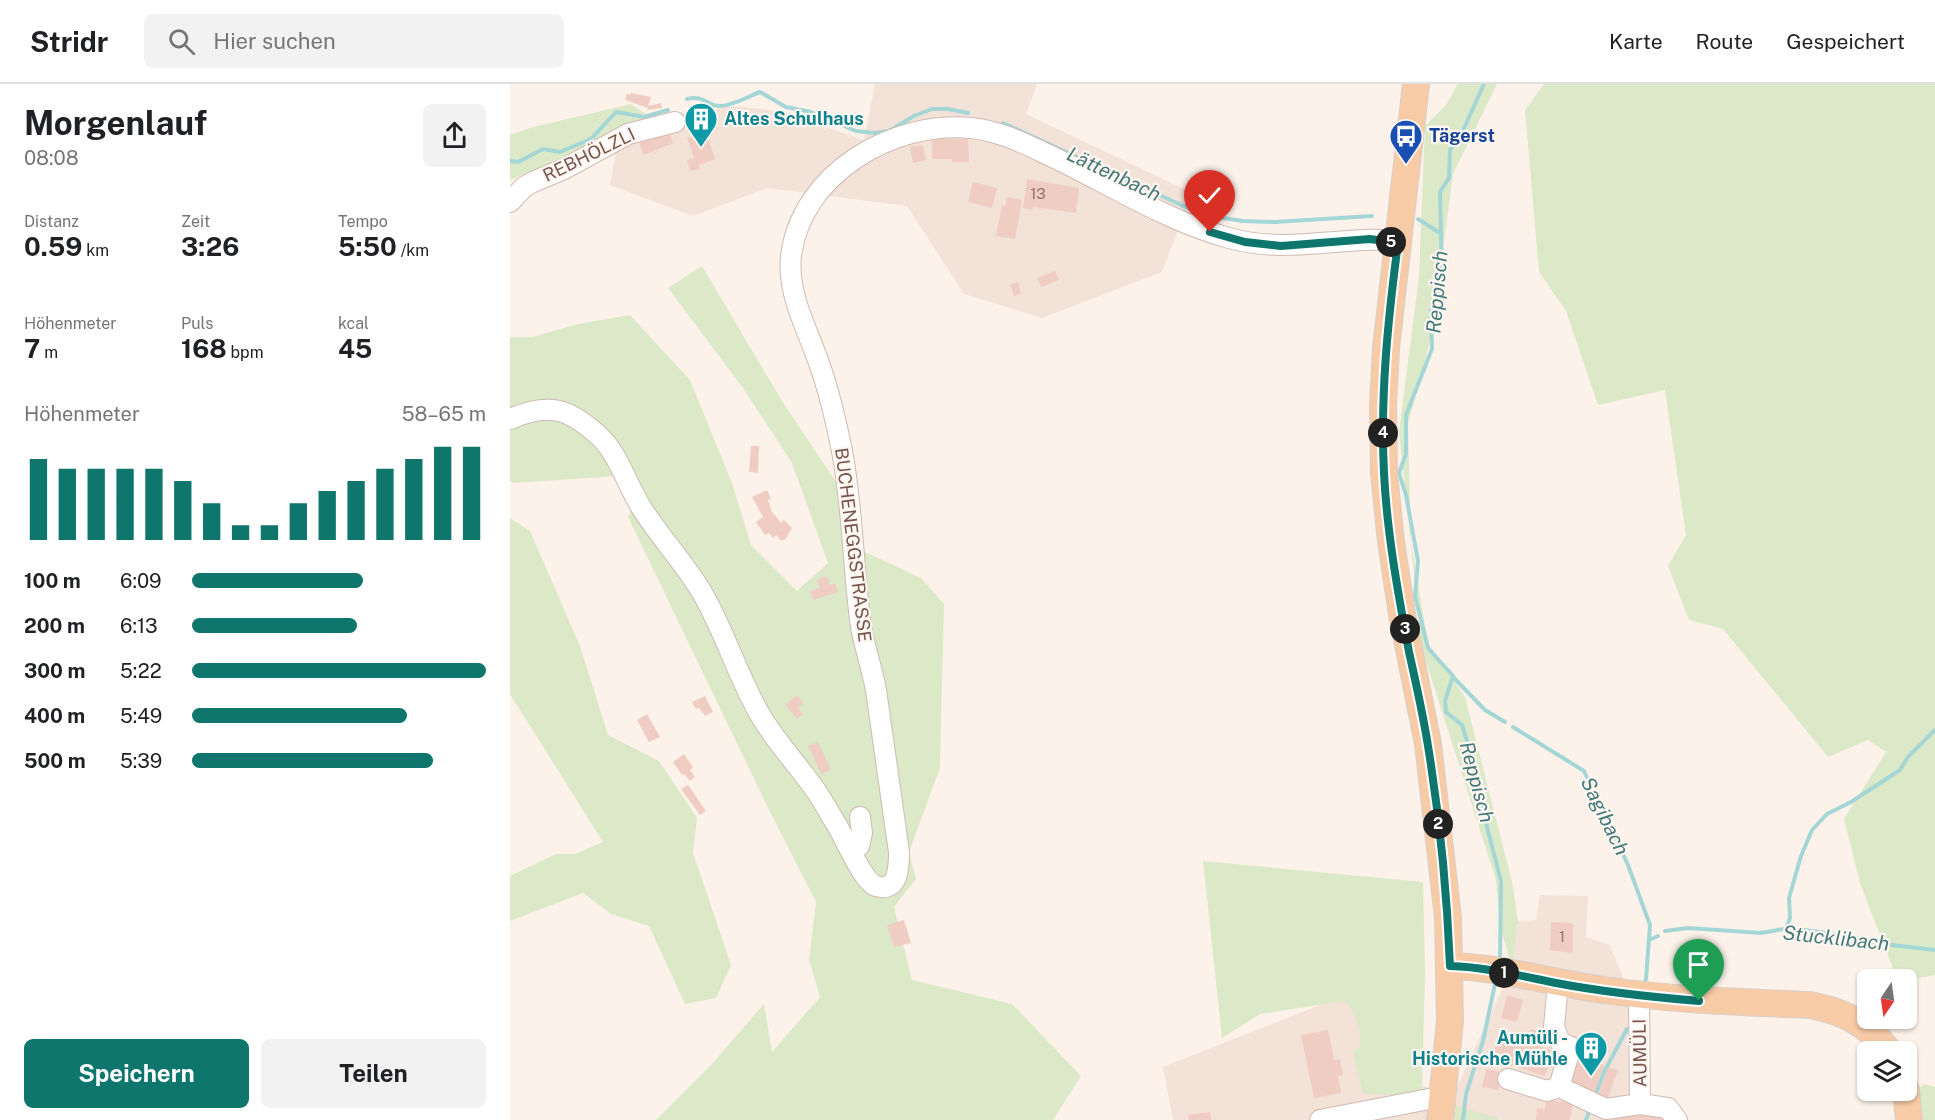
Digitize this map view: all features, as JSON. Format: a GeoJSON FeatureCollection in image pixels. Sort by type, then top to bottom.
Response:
{"type":"FeatureCollection","features":[{"type":"Feature","properties":{"kind":"main road"},"geometry":{"type":"LineString","coordinates":[[1416,84],[1386,348],[1383,405],[1384,473],[1390,542],[1428,744],[1448,918],[1450,1021],[1441,1110]]}},
{"type":"Feature","properties":{"kind":"main road"},"geometry":{"type":"LineString","coordinates":[[1450,966],[1501,972],[1639,995],[1699,1001],[1809,1005],[1839,1012],[1860,1023],[1881,1041]]}},
{"type":"Feature","properties":{"kind":"main road"},"geometry":{"type":"LineString","coordinates":[[1907,1101],[1909,1120]]}},
{"type":"Feature","properties":{"kind":"street","name":"REBHÖLZLI"},"geometry":{"type":"LineString","coordinates":[[510,202],[524,187],[564,169],[628,134],[675,122]]}},
{"type":"Feature","properties":{"kind":"street","name":"BUCHENEGGSTRASSE"},"geometry":{"type":"LineString","coordinates":[[510,419],[525,412],[545,408],[560,411],[587,426],[610,448],[640,507],[703,594],[762,717],[783,750],[814,788],[865,877],[871,883],[882,887],[894,883],[900,868],[899,852],[875,686],[862,631],[842,452],[828,388],[800,314],[793,292],[791,275],[791,255],[802,223],[819,191],[835,173],[855,158],[903,136],[947,128],[979,129],[1018,141],[1173,217],[1228,238],[1281,246],[1370,239],[1398,243]]}},
{"type":"Feature","properties":{"kind":"street"},"geometry":{"type":"LineString","coordinates":[[851,852],[859,846],[862,833],[860,818]]}},
{"type":"Feature","properties":{"kind":"street"},"geometry":{"type":"LineString","coordinates":[[1558,983],[1554,1027],[1560,1042],[1570,1047],[1559,1087]]}},
{"type":"Feature","properties":{"kind":"street","name":"AUMÜLI"},"geometry":{"type":"LineString","coordinates":[[1639,995],[1640,1104],[1668,1108],[1677,1120]]}},
{"type":"Feature","properties":{"kind":"street"},"geometry":{"type":"LineString","coordinates":[[1508,1079],[1547,1091],[1559,1087],[1605,1114],[1640,1104]]}},
{"type":"Feature","properties":{"kind":"street"},"geometry":{"type":"LineString","coordinates":[[1320,1120],[1429,1099],[1441,1110]]}},
{"type":"Feature","properties":{"kind":"shaded area"},"geometry":{"type":"Polygon","coordinates":[[[875,84],[1037,84],[1026,114],[1192,193],[1162,272],[1042,318],[964,294],[907,206],[767,188],[693,216],[610,185],[618,141],[653,119],[738,106],[777,111],[864,140],[875,84]]]}},
{"type":"Feature","properties":{"kind":"shaded area"},"geometry":{"type":"Polygon","coordinates":[[[1540,895],[1588,896],[1586,937],[1610,945],[1633,1003],[1636,1094],[1681,1120],[1173,1120],[1163,1067],[1355,991],[1381,1080],[1455,1091],[1512,968],[1518,921],[1536,920],[1540,895]]]}},
{"type":"Feature","properties":{"kind":"green space"},"geometry":{"type":"Polygon","coordinates":[[[1458,84],[1497,84],[1453,174],[1432,334],[1408,424],[1411,542],[1428,644],[1465,697],[1512,882],[1518,921],[1512,968],[1500,926],[1496,880],[1422,649],[1399,432],[1419,277],[1425,126],[1446,105],[1458,84]]]}},
{"type":"Feature","properties":{"kind":"green space"},"geometry":{"type":"Polygon","coordinates":[[[1544,84],[1935,84],[1935,975],[1917,978],[1917,969],[1893,969],[1860,883],[1844,819],[1886,752],[1868,740],[1828,757],[1723,629],[1689,620],[1668,566],[1686,535],[1665,390],[1598,405],[1566,311],[1539,272],[1525,110],[1544,84]]]}},
{"type":"Feature","properties":{"kind":"green space"},"geometry":{"type":"Polygon","coordinates":[[[631,104],[652,118],[572,156],[510,180],[510,135],[533,127],[631,104]]]}},
{"type":"Feature","properties":{"kind":"green space"},"geometry":{"type":"Polygon","coordinates":[[[702,266],[782,401],[850,503],[865,552],[921,578],[944,604],[940,768],[909,852],[916,879],[894,907],[912,980],[1012,1004],[1081,1076],[1053,1120],[656,1120],[711,1065],[764,1004],[772,1052],[820,997],[809,960],[816,902],[770,812],[628,517],[633,506],[618,476],[514,483],[510,481],[510,337],[533,337],[578,324],[630,315],[690,380],[732,483],[751,545],[797,591],[828,563],[792,463],[743,388],[668,288],[702,266]]]}},
{"type":"Feature","properties":{"kind":"green space"},"geometry":{"type":"Polygon","coordinates":[[[510,518],[530,531],[580,646],[608,735],[659,761],[697,818],[693,853],[731,965],[716,998],[685,1004],[649,926],[611,914],[583,893],[510,921],[510,876],[556,854],[575,854],[603,842],[510,694],[510,518]]]}},
{"type":"Feature","properties":{"kind":"green space"},"geometry":{"type":"Polygon","coordinates":[[[1203,861],[1423,882],[1425,974],[1422,1090],[1397,1096],[1363,1093],[1353,1051],[1360,1048],[1359,1028],[1353,1011],[1345,1001],[1260,1014],[1222,1038],[1203,861]]]}},
{"type":"Feature","properties":{"kind":"green space"},"geometry":{"type":"Polygon","coordinates":[[[1923,1084],[1935,1087],[1935,1120],[1917,1120],[1915,1101],[1917,1101],[1917,1091],[1923,1084]]]}},
{"type":"Feature","properties":{"kind":"green space"},"geometry":{"type":"Polygon","coordinates":[[[1456,1106],[1498,1118],[1498,1120],[1454,1120],[1456,1106]]]}},
{"type":"Feature","properties":{"kind":"building"},"geometry":{"type":"Polygon","coordinates":[[[627,94],[651,97],[648,106],[661,103],[662,108],[647,110],[648,108],[625,100],[627,94]]]}},
{"type":"Feature","properties":{"kind":"building","name":"Altes Schulhaus"},"geometry":{"type":"Polygon","coordinates":[[[706,132],[715,159],[699,165],[700,169],[690,171],[687,160],[694,158],[687,138],[706,132]]]}},
{"type":"Feature","properties":{"kind":"building"},"geometry":{"type":"Polygon","coordinates":[[[670,134],[673,143],[644,155],[639,142],[670,134]]]}},
{"type":"Feature","properties":{"kind":"building"},"geometry":{"type":"Polygon","coordinates":[[[968,139],[969,162],[932,159],[932,141],[968,139]]]}},
{"type":"Feature","properties":{"kind":"building"},"geometry":{"type":"Polygon","coordinates":[[[923,145],[926,160],[913,163],[910,147],[923,145]]]}},
{"type":"Feature","properties":{"kind":"building"},"geometry":{"type":"Polygon","coordinates":[[[1027,179],[1079,188],[1076,213],[1033,207],[1033,210],[1023,208],[1027,179]]]}},
{"type":"Feature","properties":{"kind":"building"},"geometry":{"type":"Polygon","coordinates":[[[973,182],[997,188],[992,208],[968,202],[973,182]]]}},
{"type":"Feature","properties":{"kind":"building"},"geometry":{"type":"Polygon","coordinates":[[[1007,197],[1022,200],[1015,239],[996,236],[1002,205],[1005,206],[1007,197]]]}},
{"type":"Feature","properties":{"kind":"building"},"geometry":{"type":"Polygon","coordinates":[[[1055,271],[1059,280],[1041,287],[1037,278],[1055,271]]]}},
{"type":"Feature","properties":{"kind":"building"},"geometry":{"type":"Polygon","coordinates":[[[1018,282],[1021,294],[1014,296],[1010,284],[1018,282]]]}},
{"type":"Feature","properties":{"kind":"building"},"geometry":{"type":"Polygon","coordinates":[[[751,446],[759,446],[758,473],[749,472],[751,446]]]}},
{"type":"Feature","properties":{"kind":"building"},"geometry":{"type":"Polygon","coordinates":[[[767,490],[771,499],[768,500],[772,512],[781,523],[784,520],[792,528],[785,540],[780,540],[777,535],[773,538],[769,533],[765,535],[756,522],[763,517],[752,497],[767,490]]]}},
{"type":"Feature","properties":{"kind":"building"},"geometry":{"type":"Polygon","coordinates":[[[827,576],[830,585],[835,583],[838,592],[813,600],[810,591],[820,588],[817,580],[827,576]]]}},
{"type":"Feature","properties":{"kind":"building"},"geometry":{"type":"Polygon","coordinates":[[[797,695],[804,703],[798,708],[803,714],[797,719],[785,705],[797,695]]]}},
{"type":"Feature","properties":{"kind":"building"},"geometry":{"type":"Polygon","coordinates":[[[705,696],[713,712],[705,716],[699,708],[696,709],[692,702],[705,696]]]}},
{"type":"Feature","properties":{"kind":"building"},"geometry":{"type":"Polygon","coordinates":[[[647,714],[660,737],[649,742],[637,720],[647,714]]]}},
{"type":"Feature","properties":{"kind":"building"},"geometry":{"type":"Polygon","coordinates":[[[818,742],[831,770],[821,774],[808,746],[818,742]]]}},
{"type":"Feature","properties":{"kind":"building"},"geometry":{"type":"Polygon","coordinates":[[[684,754],[693,767],[690,770],[695,777],[690,781],[684,774],[682,775],[673,762],[684,754]]]}},
{"type":"Feature","properties":{"kind":"building"},"geometry":{"type":"Polygon","coordinates":[[[688,785],[706,811],[700,815],[681,789],[688,785]]]}},
{"type":"Feature","properties":{"kind":"building"},"geometry":{"type":"Polygon","coordinates":[[[904,920],[911,943],[894,947],[887,925],[904,920]]]}},
{"type":"Feature","properties":{"kind":"building"},"geometry":{"type":"Polygon","coordinates":[[[1551,922],[1573,923],[1573,951],[1571,953],[1550,950],[1551,922]]]}},
{"type":"Feature","properties":{"kind":"building"},"geometry":{"type":"Polygon","coordinates":[[[1507,995],[1523,1000],[1517,1022],[1501,1018],[1507,995]]]}},
{"type":"Feature","properties":{"kind":"building"},"geometry":{"type":"Polygon","coordinates":[[[1531,1029],[1540,1032],[1536,1045],[1553,1050],[1545,1076],[1492,1059],[1500,1034],[1527,1042],[1531,1029]]]}},
{"type":"Feature","properties":{"kind":"building"},"geometry":{"type":"Polygon","coordinates":[[[1328,1030],[1334,1060],[1340,1059],[1343,1075],[1338,1076],[1341,1093],[1314,1098],[1301,1035],[1328,1030]]]}},
{"type":"Feature","properties":{"kind":"building"},"geometry":{"type":"Polygon","coordinates":[[[1581,1057],[1604,1065],[1594,1095],[1564,1084],[1581,1057]]]}},
{"type":"Feature","properties":{"kind":"building"},"geometry":{"type":"Polygon","coordinates":[[[1608,1067],[1618,1070],[1607,1100],[1598,1096],[1608,1067]]]}},
{"type":"Feature","properties":{"kind":"building"},"geometry":{"type":"Polygon","coordinates":[[[1486,1069],[1502,1072],[1498,1090],[1482,1087],[1486,1069]]]}},
{"type":"Feature","properties":{"kind":"building"},"geometry":{"type":"Polygon","coordinates":[[[1546,1100],[1573,1103],[1570,1120],[1536,1120],[1537,1108],[1545,1109],[1546,1100]]]}},
{"type":"Feature","properties":{"kind":"building"},"geometry":{"type":"Polygon","coordinates":[[[1210,1112],[1211,1120],[1189,1120],[1188,1115],[1210,1112]]]}},
{"type":"Feature","properties":{"kind":"building"},"geometry":{"type":"Polygon","coordinates":[[[1612,1113],[1663,1116],[1663,1120],[1612,1120],[1612,1113]]]}},
{"type":"Feature","properties":{"kind":"waterway","name":"Reppisch"},"geometry":{"type":"LineString","coordinates":[[1484,84],[1460,137],[1450,150],[1449,178],[1440,192],[1442,278],[1431,311],[1432,349],[1406,415],[1406,454],[1399,473],[1406,495],[1418,561],[1415,596],[1428,648],[1453,676],[1445,701],[1446,712],[1462,725],[1477,773],[1488,831],[1501,881],[1500,963]]}},
{"type":"Feature","properties":{"kind":"waterway","name":"Lättenbach"},"geometry":{"type":"LineString","coordinates":[[687,99],[698,98],[723,106],[760,92],[786,107],[811,112],[856,131],[875,133],[889,131],[914,116],[932,109],[968,113]]}},
{"type":"Feature","properties":{"kind":"waterway","name":"Lättenbach"},"geometry":{"type":"LineString","coordinates":[[510,161],[518,162],[543,149],[560,152],[591,139],[616,112],[644,117],[668,110]]}},
{"type":"Feature","properties":{"kind":"waterway","name":"Lättenbach"},"geometry":{"type":"LineString","coordinates":[[1003,123],[1190,209],[1223,218],[1275,222],[1372,216]]}},
{"type":"Feature","properties":{"kind":"waterway","name":"Lättenbach"},"geometry":{"type":"LineString","coordinates":[[1418,219],[1440,233]]}},
{"type":"Feature","properties":{"kind":"waterway","name":"Sagibach"},"geometry":{"type":"LineString","coordinates":[[1453,677],[1485,710],[1505,722]]}},
{"type":"Feature","properties":{"kind":"waterway","name":"Sagibach"},"geometry":{"type":"LineString","coordinates":[[1513,727],[1584,771],[1628,865],[1650,925],[1644,985]]}},
{"type":"Feature","properties":{"kind":"waterway"},"geometry":{"type":"LineString","coordinates":[[1786,929],[1790,918],[1789,898],[1801,856],[1812,830],[1827,814],[1851,802],[1900,770],[1908,757],[1935,730]]}},
{"type":"Feature","properties":{"kind":"waterway","name":"Stucklibach"},"geometry":{"type":"LineString","coordinates":[[1665,931],[1688,928],[1761,933],[1789,928],[1843,935],[1883,944],[1935,950]]}},
{"type":"Feature","properties":{"kind":"waterway","name":"Stucklibach"},"geometry":{"type":"LineString","coordinates":[[1649,940],[1658,936]]}},
{"type":"Feature","properties":{"kind":"waterway","name":"Reppisch"},"geometry":{"type":"LineString","coordinates":[[1463,1120],[1466,1094],[1483,1041],[1496,979]]}},
{"type":"Feature","properties":{"kind":"waterway","name":"Sagibach"},"geometry":{"type":"LineString","coordinates":[[1595,1096],[1604,1072],[1627,1029]]}},
{"type":"Feature","properties":{"kind":"waterway","name":"Sagibach"},"geometry":{"type":"LineString","coordinates":[[1586,1120],[1590,1109]]}},
{"type":"Feature","properties":{"kind":"place","name":"Altes Schulhaus"},"geometry":{"type":"Point","coordinates":[701,148]}},
{"type":"Feature","properties":{"kind":"place","name":"Tägerst"},"geometry":{"type":"Point","coordinates":[1406,165]}},
{"type":"Feature","properties":{"kind":"place","name":"Aumüli - Historische Mühle"},"geometry":{"type":"Point","coordinates":[1591,1077]}},
{"type":"Feature","properties":{"kind":"route"},"geometry":{"type":"LineString","coordinates":[[1210,232],[1245,242],[1281,246],[1370,239],[1398,243],[1386,348],[1383,405],[1384,473],[1390,542],[1428,744],[1448,918],[1450,966],[1492,970],[1639,995],[1699,1001]]}}]}
